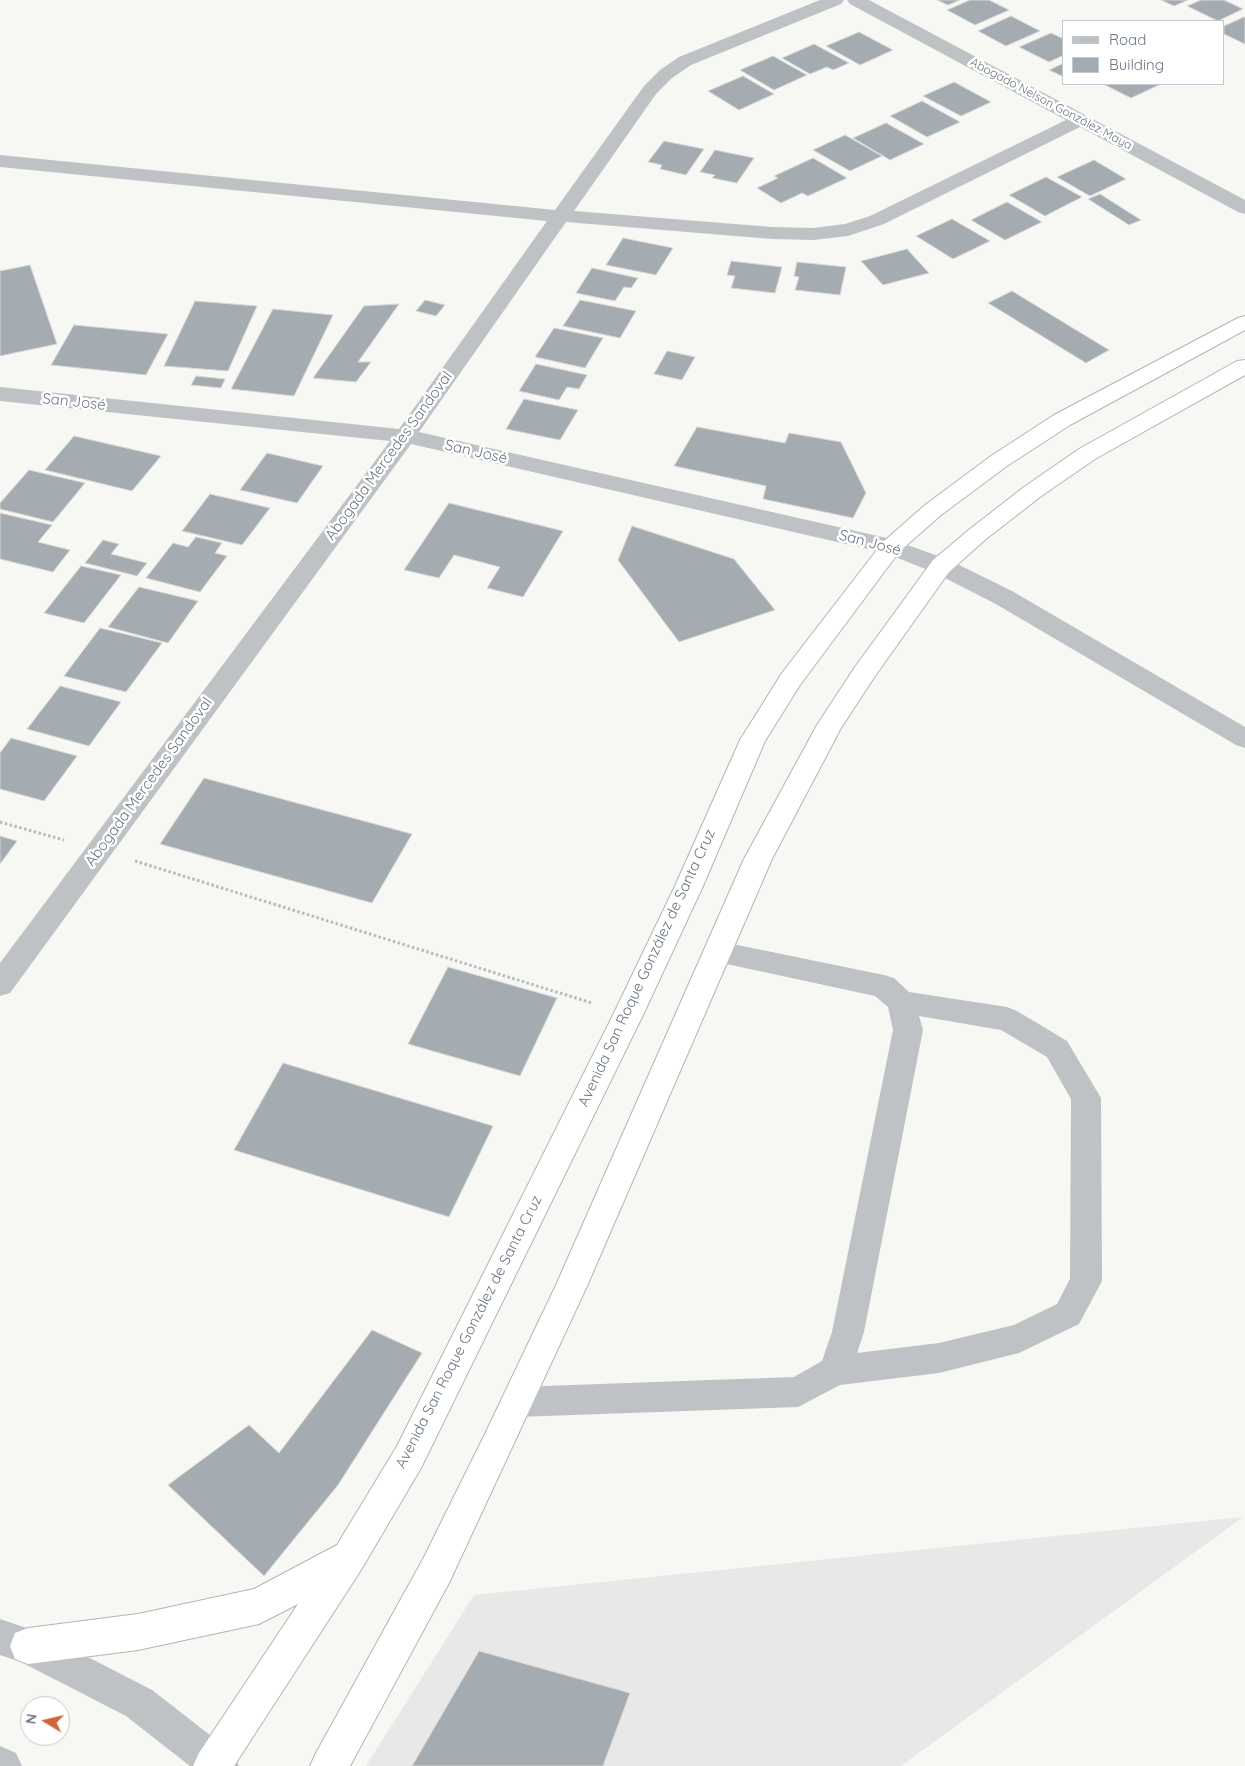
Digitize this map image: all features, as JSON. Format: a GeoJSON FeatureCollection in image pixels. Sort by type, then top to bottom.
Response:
{"type":"FeatureCollection","features":[{"type":"Feature","properties":{"kind":"highway","name":"Avenida San Roque González de Santa Cruz"},"geometry":{"type":"LineString","coordinates":[[215,1765],[349,1558],[409,1458],[628,1015],[753,740],[791,679],[891,546],[933,510],[999,461],[1062,420],[1245,322]]}},
{"type":"Feature","properties":{"kind":"highway"},"geometry":{"type":"LineString","coordinates":[[329,1766],[436,1571],[517,1402],[571,1286],[758,859],[830,725],[864,673],[941,566],[978,534],[1032,492],[1087,454],[1245,366]]}},
{"type":"Feature","properties":{"kind":"highway"},"geometry":{"type":"LineString","coordinates":[[14,1641],[138,1632],[259,1606],[349,1558]]}},
{"type":"Feature","properties":{"kind":"street","name":"Abogada Mercedes Sandoval"},"geometry":{"type":"LineString","coordinates":[[0,985],[405,436],[650,90],[666,74],[692,58],[835,0]]}},
{"type":"Feature","properties":{"kind":"street","name":"Abogado Nelson González Maya"},"geometry":{"type":"LineString","coordinates":[[856,0],[1245,208]]}},
{"type":"Feature","properties":{"kind":"street"},"geometry":{"type":"LineString","coordinates":[[0,161],[560,216],[772,233],[814,234],[848,230],[877,220],[1081,120]]}},
{"type":"Feature","properties":{"kind":"street"},"geometry":{"type":"LineString","coordinates":[[0,414],[8,395]]}},
{"type":"Feature","properties":{"kind":"street","name":"San José"},"geometry":{"type":"LineString","coordinates":[[8,395],[405,436],[891,546],[941,566],[1002,597],[1245,739]]}},
{"type":"Feature","properties":{"kind":"street"},"geometry":{"type":"LineString","coordinates":[[718,952],[884,986],[901,1002],[908,1030],[848,1332],[835,1371]]}},
{"type":"Feature","properties":{"kind":"street"},"geometry":{"type":"LineString","coordinates":[[517,1402],[798,1392],[835,1371],[940,1358],[1019,1338],[1068,1314],[1086,1280],[1086,1098],[1057,1049],[1007,1019],[901,1002]]}},
{"type":"Feature","properties":{"kind":"street"},"geometry":{"type":"LineString","coordinates":[[14,1641],[139,1703],[215,1765]]}},
{"type":"Feature","properties":{"kind":"path"},"geometry":{"type":"LineString","coordinates":[[0,822],[99,850],[628,1015]]}},
{"type":"Feature","properties":{"kind":"shaded area"},"geometry":{"type":"Polygon","coordinates":[[[1243,1517],[901,1766],[366,1766],[474,1595],[1243,1517]]]}},
{"type":"Feature","properties":{"kind":"building"},"geometry":{"type":"Polygon","coordinates":[[[937,0],[960,0],[948,5],[937,0]]]}},
{"type":"Feature","properties":{"kind":"building"},"geometry":{"type":"Polygon","coordinates":[[[970,0],[989,0],[1009,10],[975,25],[947,10],[970,0]]]}},
{"type":"Feature","properties":{"kind":"building"},"geometry":{"type":"Polygon","coordinates":[[[1161,0],[1188,0],[1174,6],[1161,0]]]}},
{"type":"Feature","properties":{"kind":"building"},"geometry":{"type":"Polygon","coordinates":[[[1201,0],[1224,0],[1243,9],[1220,20],[1216,20],[1187,6],[1201,0]]]}},
{"type":"Feature","properties":{"kind":"building"},"geometry":{"type":"Polygon","coordinates":[[[1011,16],[1040,31],[1006,46],[978,31],[1011,16]]]}},
{"type":"Feature","properties":{"kind":"building"},"geometry":{"type":"Polygon","coordinates":[[[1245,17],[1245,44],[1225,34],[1225,26],[1245,17]]]}},
{"type":"Feature","properties":{"kind":"building"},"geometry":{"type":"Polygon","coordinates":[[[859,32],[893,50],[860,65],[826,46],[859,32]]]}},
{"type":"Feature","properties":{"kind":"building"},"geometry":{"type":"Polygon","coordinates":[[[1051,33],[1062,38],[1062,56],[1049,62],[1019,47],[1051,33]]]}},
{"type":"Feature","properties":{"kind":"building"},"geometry":{"type":"Polygon","coordinates":[[[814,44],[849,63],[833,70],[827,67],[810,74],[782,58],[814,44]]]}},
{"type":"Feature","properties":{"kind":"building"},"geometry":{"type":"Polygon","coordinates":[[[773,56],[807,75],[774,90],[740,70],[773,56]]]}},
{"type":"Feature","properties":{"kind":"building"},"geometry":{"type":"Polygon","coordinates":[[[1062,64],[1062,76],[1049,70],[1062,64]]]}},
{"type":"Feature","properties":{"kind":"building"},"geometry":{"type":"Polygon","coordinates":[[[743,76],[774,94],[739,110],[708,91],[743,76]]]}},
{"type":"Feature","properties":{"kind":"building"},"geometry":{"type":"Polygon","coordinates":[[[954,82],[991,102],[961,116],[923,96],[954,82]]]}},
{"type":"Feature","properties":{"kind":"building"},"geometry":{"type":"Polygon","coordinates":[[[1105,85],[1159,85],[1131,98],[1105,85]]]}},
{"type":"Feature","properties":{"kind":"building"},"geometry":{"type":"Polygon","coordinates":[[[922,101],[960,122],[927,137],[890,116],[922,101]]]}},
{"type":"Feature","properties":{"kind":"building"},"geometry":{"type":"Polygon","coordinates":[[[886,123],[924,144],[890,160],[853,138],[886,123]]]}},
{"type":"Feature","properties":{"kind":"building"},"geometry":{"type":"Polygon","coordinates":[[[845,135],[882,156],[850,171],[813,150],[845,135]]]}},
{"type":"Feature","properties":{"kind":"building"},"geometry":{"type":"Polygon","coordinates":[[[664,141],[704,149],[686,175],[660,169],[662,165],[648,162],[664,141]]]}},
{"type":"Feature","properties":{"kind":"building"},"geometry":{"type":"Polygon","coordinates":[[[715,150],[754,158],[737,183],[712,178],[715,175],[700,172],[715,150]]]}},
{"type":"Feature","properties":{"kind":"building"},"geometry":{"type":"Polygon","coordinates":[[[813,158],[847,178],[808,196],[802,193],[781,203],[757,188],[778,178],[774,176],[813,158]]]}},
{"type":"Feature","properties":{"kind":"building"},"geometry":{"type":"Polygon","coordinates":[[[1094,160],[1126,179],[1090,196],[1057,177],[1094,160]]]}},
{"type":"Feature","properties":{"kind":"building"},"geometry":{"type":"Polygon","coordinates":[[[1046,177],[1082,197],[1045,216],[1009,195],[1046,177]]]}},
{"type":"Feature","properties":{"kind":"building"},"geometry":{"type":"Polygon","coordinates":[[[1100,194],[1141,220],[1129,225],[1088,199],[1100,194]]]}},
{"type":"Feature","properties":{"kind":"building"},"geometry":{"type":"Polygon","coordinates":[[[1007,202],[1042,222],[1005,240],[971,220],[1007,202]]]}},
{"type":"Feature","properties":{"kind":"building"},"geometry":{"type":"Polygon","coordinates":[[[952,219],[990,241],[953,259],[916,236],[952,219]]]}},
{"type":"Feature","properties":{"kind":"building"},"geometry":{"type":"Polygon","coordinates":[[[623,238],[673,248],[656,275],[606,265],[623,238]]]}},
{"type":"Feature","properties":{"kind":"building"},"geometry":{"type":"Polygon","coordinates":[[[907,249],[929,273],[883,285],[861,261],[907,249]]]}},
{"type":"Feature","properties":{"kind":"building"},"geometry":{"type":"Polygon","coordinates":[[[731,261],[782,267],[775,293],[731,288],[735,276],[727,275],[731,261]]]}},
{"type":"Feature","properties":{"kind":"building"},"geometry":{"type":"Polygon","coordinates":[[[797,262],[846,267],[840,295],[795,290],[799,277],[794,276],[797,262]]]}},
{"type":"Feature","properties":{"kind":"building"},"geometry":{"type":"Polygon","coordinates":[[[30,265],[57,344],[0,356],[0,271],[30,265]]]}},
{"type":"Feature","properties":{"kind":"building"},"geometry":{"type":"Polygon","coordinates":[[[592,268],[638,278],[631,288],[624,287],[615,301],[576,293],[592,268]]]}},
{"type":"Feature","properties":{"kind":"building"},"geometry":{"type":"Polygon","coordinates":[[[1012,291],[1109,350],[1086,363],[988,303],[1012,291]]]}},
{"type":"Feature","properties":{"kind":"building"},"geometry":{"type":"Polygon","coordinates":[[[425,300],[445,305],[436,316],[416,311],[425,300]]]}},
{"type":"Feature","properties":{"kind":"building"},"geometry":{"type":"Polygon","coordinates":[[[580,300],[636,311],[620,338],[563,326],[580,300]]]}},
{"type":"Feature","properties":{"kind":"building"},"geometry":{"type":"Polygon","coordinates":[[[195,301],[257,306],[228,371],[164,366],[195,301]]]}},
{"type":"Feature","properties":{"kind":"building"},"geometry":{"type":"Polygon","coordinates":[[[399,304],[358,362],[371,362],[356,382],[313,378],[364,306],[399,304]]]}},
{"type":"Feature","properties":{"kind":"building"},"geometry":{"type":"Polygon","coordinates":[[[273,309],[333,315],[294,396],[231,389],[273,309]]]}},
{"type":"Feature","properties":{"kind":"building"},"geometry":{"type":"Polygon","coordinates":[[[74,325],[168,334],[146,375],[51,365],[74,325]]]}},
{"type":"Feature","properties":{"kind":"building"},"geometry":{"type":"Polygon","coordinates":[[[554,328],[603,338],[585,368],[535,357],[554,328]]]}},
{"type":"Feature","properties":{"kind":"building"},"geometry":{"type":"Polygon","coordinates":[[[667,351],[695,357],[682,380],[654,374],[667,351]]]}},
{"type":"Feature","properties":{"kind":"building"},"geometry":{"type":"Polygon","coordinates":[[[536,364],[587,375],[579,389],[567,387],[559,400],[519,391],[536,364]]]}},
{"type":"Feature","properties":{"kind":"building"},"geometry":{"type":"Polygon","coordinates":[[[196,376],[225,379],[221,388],[191,385],[196,376]]]}},
{"type":"Feature","properties":{"kind":"building"},"geometry":{"type":"Polygon","coordinates":[[[524,399],[578,410],[560,440],[506,429],[524,399]]]}},
{"type":"Feature","properties":{"kind":"building"},"geometry":{"type":"Polygon","coordinates":[[[697,427],[785,443],[789,433],[841,442],[866,493],[853,518],[763,499],[766,486],[674,466],[697,427]]]}},
{"type":"Feature","properties":{"kind":"building"},"geometry":{"type":"Polygon","coordinates":[[[74,436],[161,456],[132,491],[45,470],[74,436]]]}},
{"type":"Feature","properties":{"kind":"building"},"geometry":{"type":"Polygon","coordinates":[[[267,453],[323,466],[297,503],[240,490],[267,453]]]}},
{"type":"Feature","properties":{"kind":"building"},"geometry":{"type":"Polygon","coordinates":[[[29,470],[85,483],[53,522],[0,509],[0,503],[29,470]]]}},
{"type":"Feature","properties":{"kind":"building"},"geometry":{"type":"Polygon","coordinates":[[[210,494],[270,508],[242,545],[182,531],[210,494]]]}},
{"type":"Feature","properties":{"kind":"building"},"geometry":{"type":"Polygon","coordinates":[[[449,503],[563,531],[523,597],[487,588],[500,567],[454,555],[439,578],[404,570],[449,503]]]}},
{"type":"Feature","properties":{"kind":"building"},"geometry":{"type":"Polygon","coordinates":[[[0,513],[52,525],[38,542],[70,550],[53,572],[0,559],[0,513]]]}},
{"type":"Feature","properties":{"kind":"building"},"geometry":{"type":"Polygon","coordinates":[[[632,526],[734,559],[775,610],[679,642],[618,560],[632,526]]]}},
{"type":"Feature","properties":{"kind":"building"},"geometry":{"type":"Polygon","coordinates":[[[196,537],[222,543],[215,553],[227,556],[200,592],[146,578],[173,543],[188,547],[196,537]]]}},
{"type":"Feature","properties":{"kind":"building"},"geometry":{"type":"Polygon","coordinates":[[[103,540],[119,544],[111,554],[147,563],[137,576],[85,563],[103,540]]]}},
{"type":"Feature","properties":{"kind":"building"},"geometry":{"type":"Polygon","coordinates":[[[81,566],[121,575],[84,623],[44,613],[81,566]]]}},
{"type":"Feature","properties":{"kind":"building"},"geometry":{"type":"Polygon","coordinates":[[[139,587],[198,601],[168,643],[108,627],[139,587]]]}},
{"type":"Feature","properties":{"kind":"building"},"geometry":{"type":"Polygon","coordinates":[[[100,628],[162,643],[126,692],[64,676],[100,628]]]}},
{"type":"Feature","properties":{"kind":"building"},"geometry":{"type":"Polygon","coordinates":[[[60,686],[121,702],[89,746],[27,729],[60,686]]]}},
{"type":"Feature","properties":{"kind":"building"},"geometry":{"type":"Polygon","coordinates":[[[11,738],[77,756],[44,801],[0,789],[0,753],[11,738]]]}},
{"type":"Feature","properties":{"kind":"building"},"geometry":{"type":"Polygon","coordinates":[[[204,778],[412,834],[372,903],[160,844],[204,778]]]}},
{"type":"Feature","properties":{"kind":"building"},"geometry":{"type":"Polygon","coordinates":[[[0,836],[17,841],[0,864],[0,836]]]}},
{"type":"Feature","properties":{"kind":"building"},"geometry":{"type":"Polygon","coordinates":[[[448,967],[557,998],[520,1076],[408,1044],[448,967]]]}},
{"type":"Feature","properties":{"kind":"building"},"geometry":{"type":"Polygon","coordinates":[[[283,1063],[493,1126],[449,1217],[234,1150],[283,1063]]]}},
{"type":"Feature","properties":{"kind":"building"},"geometry":{"type":"Polygon","coordinates":[[[372,1330],[422,1353],[338,1485],[264,1576],[168,1485],[249,1425],[279,1453],[372,1330]]]}},
{"type":"Feature","properties":{"kind":"building"},"geometry":{"type":"Polygon","coordinates":[[[479,1651],[630,1693],[603,1766],[412,1766],[479,1651]]]}}]}
